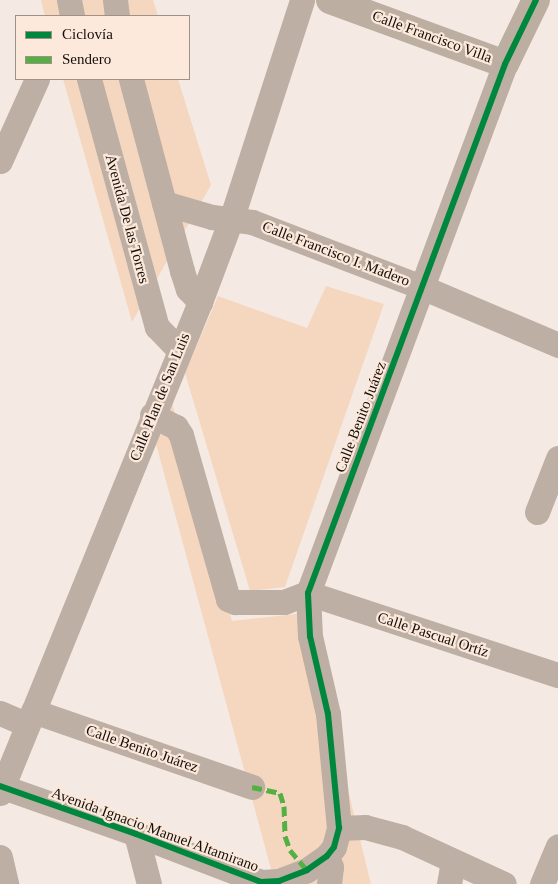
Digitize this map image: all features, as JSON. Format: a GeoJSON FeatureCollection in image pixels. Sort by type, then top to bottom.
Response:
{"type":"FeatureCollection","features":[{"type":"Feature","properties":{"kind":"street"},"geometry":{"type":"LineString","coordinates":[[69,0],[72,15]]}},
{"type":"Feature","properties":{"kind":"street"},"geometry":{"type":"LineString","coordinates":[[115,0],[117,15]]}},
{"type":"Feature","properties":{"kind":"street","name":"Calle Plan de San Luis"},"geometry":{"type":"LineString","coordinates":[[1,789],[178,350],[200,302],[232,217],[302,0]]}},
{"type":"Feature","properties":{"kind":"street","name":"Calle Francisco Villa"},"geometry":{"type":"LineString","coordinates":[[330,0],[506,64]]}},
{"type":"Feature","properties":{"kind":"street","name":"Calle Benito Juárez"},"geometry":{"type":"LineString","coordinates":[[327,856],[339,828],[326,701],[307,615],[308,593],[424,288],[506,64],[532,4]]}},
{"type":"Feature","properties":{"kind":"street"},"geometry":{"type":"LineString","coordinates":[[0,162],[37,80]]}},
{"type":"Feature","properties":{"kind":"street","name":"Avenida De las Torres"},"geometry":{"type":"LineString","coordinates":[[88,80],[157,327],[178,350]]}},
{"type":"Feature","properties":{"kind":"street"},"geometry":{"type":"LineString","coordinates":[[131,80],[188,289],[200,302]]}},
{"type":"Feature","properties":{"kind":"street","name":"Calle Francisco I. Madero"},"geometry":{"type":"LineString","coordinates":[[164,203],[212,217],[232,217],[252,222],[424,288],[558,345]]}},
{"type":"Feature","properties":{"kind":"street"},"geometry":{"type":"LineString","coordinates":[[152,415],[176,427],[181,435],[228,599],[235,602],[284,602],[308,593]]}},
{"type":"Feature","properties":{"kind":"street"},"geometry":{"type":"LineString","coordinates":[[536,512],[558,458]]}},
{"type":"Feature","properties":{"kind":"street","name":"Calle Pascual Ortíz"},"geometry":{"type":"LineString","coordinates":[[308,593],[558,675]]}},
{"type":"Feature","properties":{"kind":"street","name":"Calle Benito Juárez"},"geometry":{"type":"LineString","coordinates":[[0,713],[31,718],[252,787]]}},
{"type":"Feature","properties":{"kind":"street","name":"Avenida Ignacio Manuel Altamirano"},"geometry":{"type":"LineString","coordinates":[[1,789],[136,834],[267,883],[307,870],[327,856]]}},
{"type":"Feature","properties":{"kind":"street"},"geometry":{"type":"LineString","coordinates":[[339,828],[377,829],[402,837],[451,873],[504,884]]}},
{"type":"Feature","properties":{"kind":"street"},"geometry":{"type":"LineString","coordinates":[[136,834],[149,884]]}},
{"type":"Feature","properties":{"kind":"street"},"geometry":{"type":"LineString","coordinates":[[542,884],[558,846]]}},
{"type":"Feature","properties":{"kind":"street"},"geometry":{"type":"LineString","coordinates":[[327,856],[331,868],[329,884]]}},
{"type":"Feature","properties":{"kind":"street"},"geometry":{"type":"LineString","coordinates":[[0,858],[6,884]]}},
{"type":"Feature","properties":{"kind":"shaded area"},"geometry":{"type":"Polygon","coordinates":[[[41,0],[153,0],[158,15],[45,15],[41,0]]]}},
{"type":"Feature","properties":{"kind":"shaded area"},"geometry":{"type":"Polygon","coordinates":[[[63,80],[178,80],[211,185],[132,322],[63,80]]]}},
{"type":"Feature","properties":{"kind":"shaded area"},"geometry":{"type":"Polygon","coordinates":[[[326,286],[384,304],[285,587],[250,591],[185,373],[218,296],[307,328],[326,286]]]}},
{"type":"Feature","properties":{"kind":"shaded area"},"geometry":{"type":"Polygon","coordinates":[[[172,402],[232,621],[305,613],[371,884],[275,884],[156,444],[172,402]]]}},
{"type":"Feature","properties":{"kind":"marked path"},"geometry":{"type":"LineString","coordinates":[[252,787],[280,793],[284,806],[285,836],[290,850],[307,870]]}},
{"type":"Feature","properties":{"kind":"cycle path"},"geometry":{"type":"LineString","coordinates":[[0,786],[136,834],[261,882],[279,881],[307,870],[327,856],[334,847],[339,828],[328,714],[310,636],[308,593],[505,64],[536,0]]}}]}
